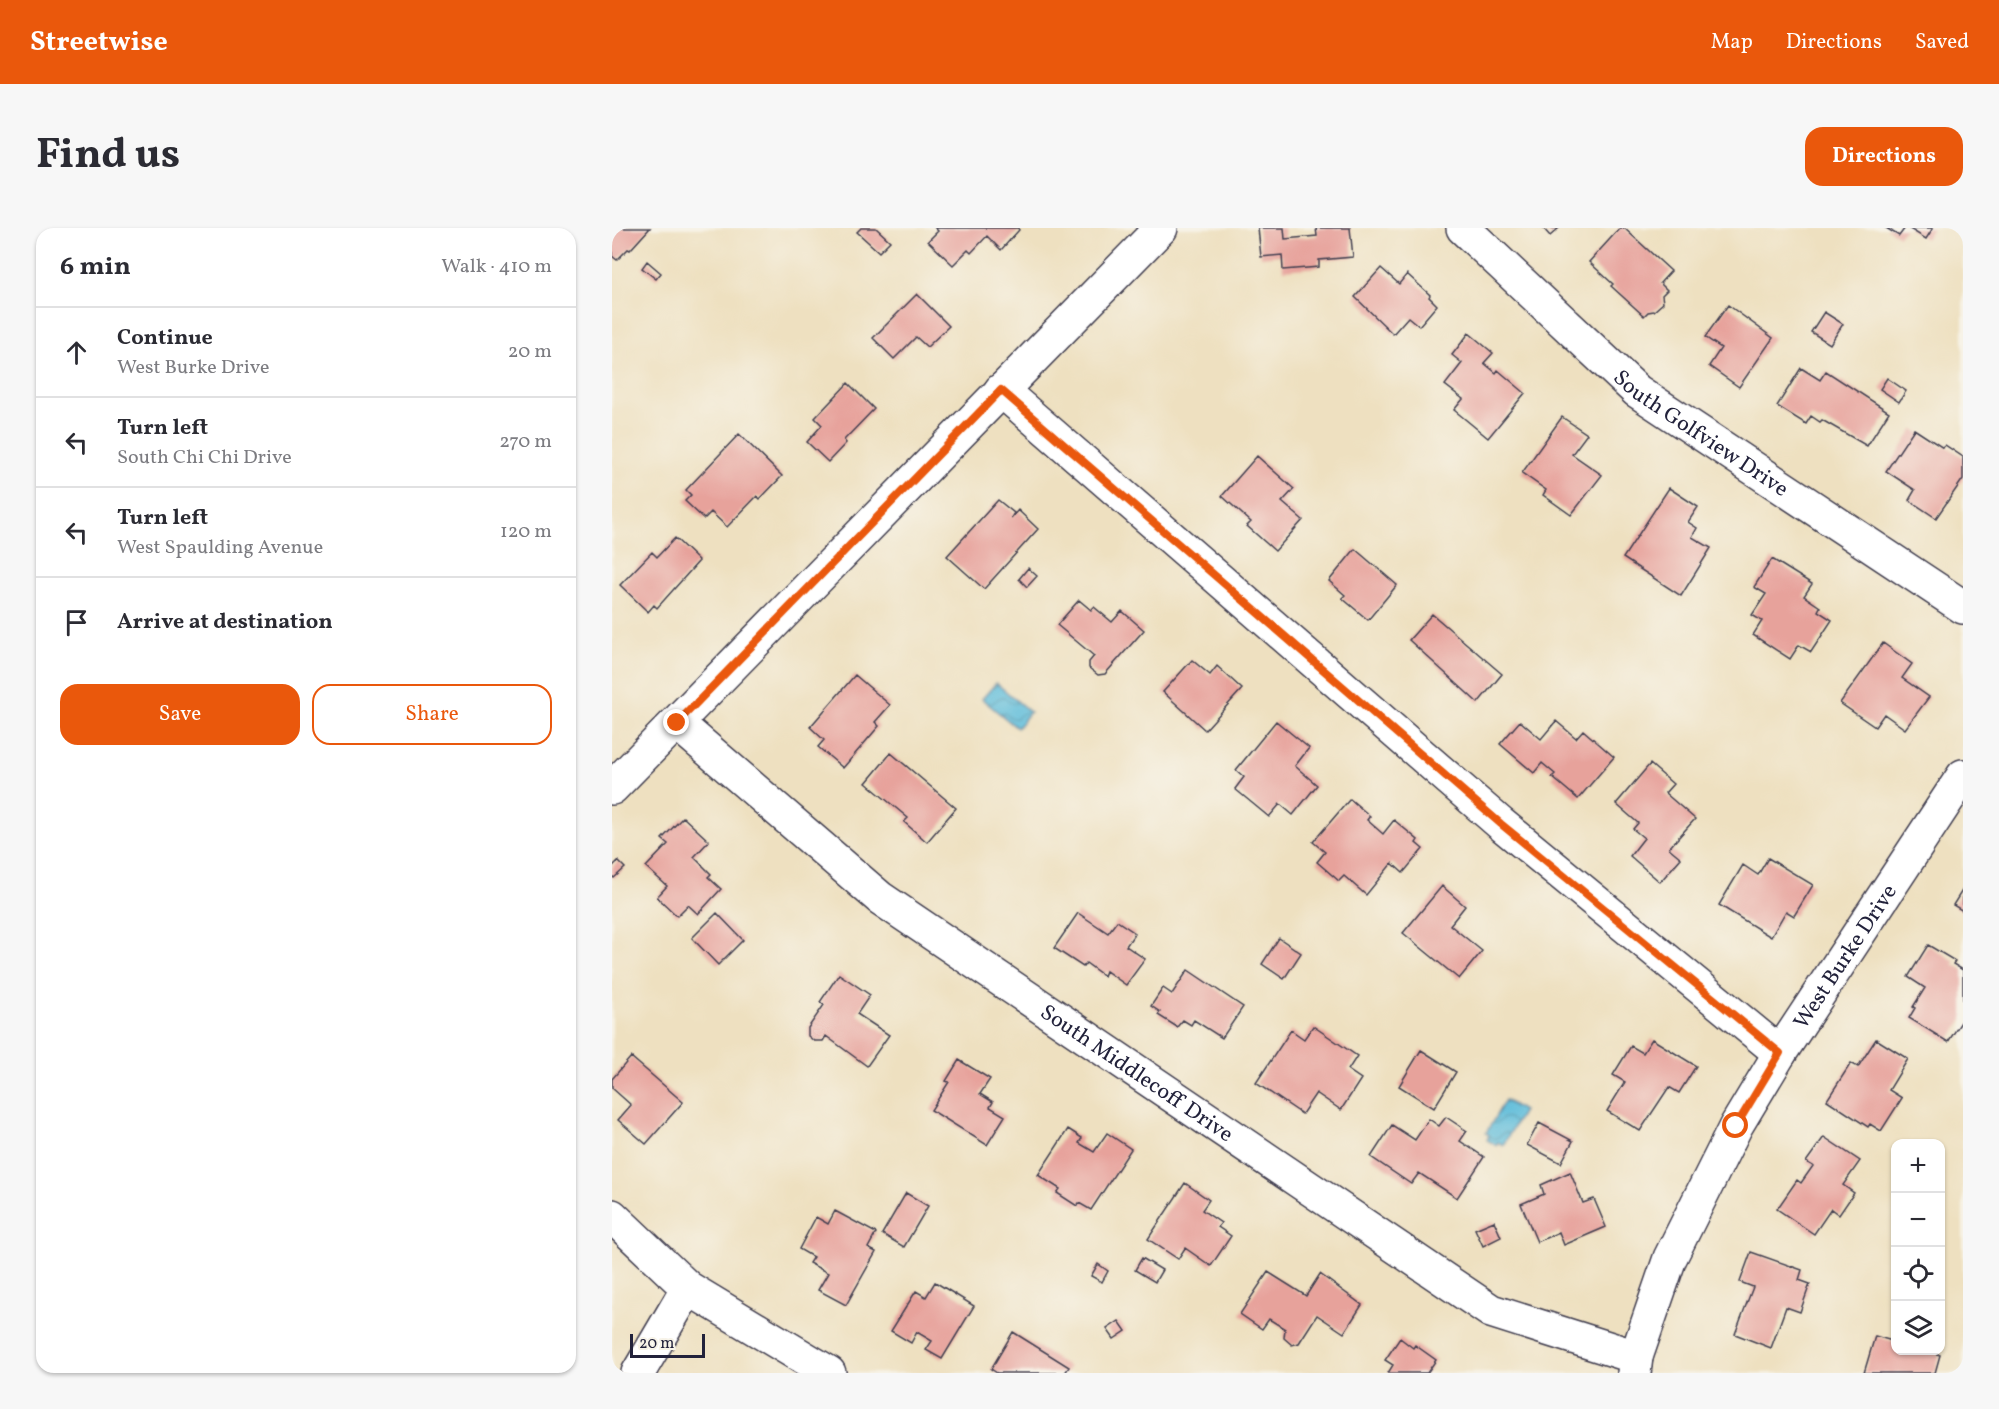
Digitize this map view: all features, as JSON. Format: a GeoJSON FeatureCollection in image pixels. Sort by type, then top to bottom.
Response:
{"type":"FeatureCollection","features":[{"type":"Feature","properties":{"kind":"street"},"geometry":{"type":"LineString","coordinates":[[612,788],[1161,228]]}},
{"type":"Feature","properties":{"kind":"street","name":"South Golfview Drive"},"geometry":{"type":"LineString","coordinates":[[1463,228],[1637,391],[1963,607]]}},
{"type":"Feature","properties":{"kind":"street"},"geometry":{"type":"LineString","coordinates":[[1001,390],[1501,824],[1780,1053]]}},
{"type":"Feature","properties":{"kind":"street","name":"South Middlecoff Drive"},"geometry":{"type":"LineString","coordinates":[[677,723],[880,898],[1491,1311],[1635,1365]]}},
{"type":"Feature","properties":{"kind":"street","name":"West Burke Drive"},"geometry":{"type":"LineString","coordinates":[[1635,1365],[1670,1258],[1736,1126],[1780,1053],[1963,776]]}},
{"type":"Feature","properties":{"kind":"street"},"geometry":{"type":"LineString","coordinates":[[612,1216],[688,1288],[829,1373]]}},
{"type":"Feature","properties":{"kind":"street"},"geometry":{"type":"LineString","coordinates":[[638,1373],[688,1288]]}},
{"type":"Feature","properties":{"kind":"water"},"geometry":{"type":"Polygon","coordinates":[[[996,683],[1030,712],[1017,728],[982,699],[996,683]]]}},
{"type":"Feature","properties":{"kind":"water"},"geometry":{"type":"Polygon","coordinates":[[[1505,1100],[1523,1111],[1503,1145],[1498,1142],[1496,1145],[1487,1140],[1489,1135],[1486,1133],[1505,1100]]]}},
{"type":"Feature","properties":{"kind":"building"},"geometry":{"type":"Polygon","coordinates":[[[612,228],[650,228],[630,250],[628,249],[617,260],[612,256],[612,228]]]}},
{"type":"Feature","properties":{"kind":"building"},"geometry":{"type":"Polygon","coordinates":[[[861,228],[876,228],[890,241],[879,252],[857,232],[861,228]]]}},
{"type":"Feature","properties":{"kind":"building"},"geometry":{"type":"Polygon","coordinates":[[[935,228],[1018,228],[1019,230],[1001,250],[987,236],[971,253],[968,250],[953,265],[928,241],[938,231],[935,228]]]}},
{"type":"Feature","properties":{"kind":"building"},"geometry":{"type":"Polygon","coordinates":[[[1258,228],[1284,228],[1285,239],[1317,236],[1316,228],[1350,228],[1353,257],[1319,260],[1319,267],[1283,270],[1282,255],[1261,257],[1258,228]]]}},
{"type":"Feature","properties":{"kind":"building"},"geometry":{"type":"Polygon","coordinates":[[[1543,228],[1559,228],[1550,236],[1543,228]]]}},
{"type":"Feature","properties":{"kind":"building"},"geometry":{"type":"Polygon","coordinates":[[[1620,228],[1624,228],[1671,271],[1660,283],[1667,290],[1662,295],[1663,303],[1644,316],[1589,262],[1620,228]]]}},
{"type":"Feature","properties":{"kind":"building"},"geometry":{"type":"Polygon","coordinates":[[[1886,228],[1905,228],[1899,236],[1886,228]]]}},
{"type":"Feature","properties":{"kind":"building"},"geometry":{"type":"Polygon","coordinates":[[[1908,228],[1933,228],[1926,239],[1908,228]]]}},
{"type":"Feature","properties":{"kind":"building"},"geometry":{"type":"Polygon","coordinates":[[[647,261],[661,273],[656,279],[642,268],[647,261]]]}},
{"type":"Feature","properties":{"kind":"building"},"geometry":{"type":"Polygon","coordinates":[[[1381,268],[1399,284],[1407,274],[1430,295],[1429,297],[1437,305],[1419,326],[1408,317],[1393,334],[1355,297],[1381,268]]]}},
{"type":"Feature","properties":{"kind":"building"},"geometry":{"type":"Polygon","coordinates":[[[917,294],[949,326],[927,347],[916,337],[894,359],[873,338],[917,294]]]}},
{"type":"Feature","properties":{"kind":"building"},"geometry":{"type":"Polygon","coordinates":[[[1728,305],[1773,338],[1739,387],[1709,366],[1721,348],[1705,337],[1728,305]]]}},
{"type":"Feature","properties":{"kind":"building"},"geometry":{"type":"Polygon","coordinates":[[[1824,312],[1843,324],[1830,344],[1811,332],[1824,312]]]}},
{"type":"Feature","properties":{"kind":"building"},"geometry":{"type":"Polygon","coordinates":[[[1469,333],[1493,353],[1484,363],[1496,373],[1498,370],[1525,393],[1488,438],[1454,410],[1463,399],[1445,385],[1462,363],[1452,355],[1469,333]]]}},
{"type":"Feature","properties":{"kind":"building"},"geometry":{"type":"Polygon","coordinates":[[[1801,368],[1820,380],[1826,371],[1889,412],[1867,446],[1822,420],[1820,422],[1811,416],[1806,424],[1777,406],[1801,368]]]}},
{"type":"Feature","properties":{"kind":"building"},"geometry":{"type":"Polygon","coordinates":[[[1887,378],[1906,391],[1899,402],[1880,389],[1887,378]]]}},
{"type":"Feature","properties":{"kind":"building"},"geometry":{"type":"Polygon","coordinates":[[[848,383],[874,409],[844,440],[846,443],[828,462],[807,442],[822,425],[815,418],[848,383]]]}},
{"type":"Feature","properties":{"kind":"building"},"geometry":{"type":"Polygon","coordinates":[[[1562,417],[1587,434],[1572,454],[1602,475],[1571,515],[1543,495],[1546,490],[1522,473],[1562,417]]]}},
{"type":"Feature","properties":{"kind":"building"},"geometry":{"type":"Polygon","coordinates":[[[1914,429],[1943,448],[1945,445],[1963,457],[1963,479],[1936,518],[1909,500],[1915,490],[1886,471],[1914,429]]]}},
{"type":"Feature","properties":{"kind":"building"},"geometry":{"type":"Polygon","coordinates":[[[739,434],[782,476],[760,499],[757,496],[727,527],[711,512],[704,519],[685,501],[691,495],[686,490],[739,434]]]}},
{"type":"Feature","properties":{"kind":"building"},"geometry":{"type":"Polygon","coordinates":[[[1257,456],[1294,489],[1282,502],[1303,520],[1275,551],[1247,526],[1251,522],[1222,496],[1257,456]]]}},
{"type":"Feature","properties":{"kind":"building"},"geometry":{"type":"Polygon","coordinates":[[[1669,488],[1698,507],[1688,522],[1697,528],[1692,537],[1711,548],[1681,596],[1623,558],[1669,488]]]}},
{"type":"Feature","properties":{"kind":"building"},"geometry":{"type":"Polygon","coordinates":[[[998,500],[1014,513],[1011,518],[1018,510],[1038,529],[984,589],[947,556],[998,500]]]}},
{"type":"Feature","properties":{"kind":"building"},"geometry":{"type":"Polygon","coordinates":[[[675,538],[699,561],[657,608],[654,605],[648,612],[620,585],[652,552],[657,557],[675,538]]]}},
{"type":"Feature","properties":{"kind":"building"},"geometry":{"type":"Polygon","coordinates":[[[1355,549],[1397,585],[1368,620],[1342,598],[1345,595],[1329,581],[1355,549]]]}},
{"type":"Feature","properties":{"kind":"building"},"geometry":{"type":"Polygon","coordinates":[[[1772,559],[1812,584],[1804,596],[1820,607],[1818,611],[1832,620],[1811,652],[1799,645],[1790,659],[1753,635],[1762,621],[1752,615],[1766,594],[1754,587],[1772,559]]]}},
{"type":"Feature","properties":{"kind":"building"},"geometry":{"type":"Polygon","coordinates":[[[1028,568],[1037,576],[1027,587],[1019,579],[1028,568]]]}},
{"type":"Feature","properties":{"kind":"building"},"geometry":{"type":"Polygon","coordinates":[[[1079,600],[1091,610],[1094,607],[1112,622],[1122,611],[1144,630],[1105,674],[1098,675],[1089,668],[1089,662],[1094,656],[1057,625],[1079,600]]]}},
{"type":"Feature","properties":{"kind":"building"},"geometry":{"type":"Polygon","coordinates":[[[1432,614],[1502,674],[1478,703],[1409,640],[1432,614]]]}},
{"type":"Feature","properties":{"kind":"building"},"geometry":{"type":"Polygon","coordinates":[[[1883,643],[1912,664],[1902,678],[1929,697],[1905,729],[1884,714],[1875,727],[1840,703],[1883,643]]]}},
{"type":"Feature","properties":{"kind":"building"},"geometry":{"type":"Polygon","coordinates":[[[1192,660],[1210,675],[1217,666],[1242,689],[1205,730],[1163,692],[1192,660]]]}},
{"type":"Feature","properties":{"kind":"building"},"geometry":{"type":"Polygon","coordinates":[[[855,675],[890,705],[875,722],[879,726],[843,768],[818,747],[824,740],[810,727],[855,675]]]}},
{"type":"Feature","properties":{"kind":"building"},"geometry":{"type":"Polygon","coordinates":[[[1276,721],[1309,748],[1295,766],[1317,785],[1293,815],[1280,804],[1269,817],[1235,789],[1244,777],[1236,770],[1276,721]]]}},
{"type":"Feature","properties":{"kind":"building"},"geometry":{"type":"Polygon","coordinates":[[[1520,721],[1541,739],[1556,721],[1576,738],[1583,730],[1614,757],[1578,799],[1552,777],[1555,774],[1542,763],[1534,773],[1500,744],[1520,721]]]}},
{"type":"Feature","properties":{"kind":"building"},"geometry":{"type":"Polygon","coordinates":[[[891,753],[956,808],[927,842],[904,822],[908,818],[866,783],[891,753]]]}},
{"type":"Feature","properties":{"kind":"building"},"geometry":{"type":"Polygon","coordinates":[[[1650,764],[1673,784],[1665,793],[1695,819],[1669,848],[1681,858],[1660,882],[1630,856],[1644,838],[1633,829],[1638,823],[1616,804],[1650,764]]]}},
{"type":"Feature","properties":{"kind":"building"},"geometry":{"type":"Polygon","coordinates":[[[1350,799],[1370,816],[1367,820],[1383,834],[1394,820],[1418,840],[1416,843],[1423,849],[1403,873],[1392,863],[1366,895],[1344,876],[1339,881],[1317,862],[1325,852],[1313,842],[1350,799]]]}},
{"type":"Feature","properties":{"kind":"building"},"geometry":{"type":"Polygon","coordinates":[[[683,817],[709,841],[694,857],[711,874],[708,877],[721,889],[698,914],[688,905],[677,916],[657,897],[667,886],[646,867],[668,844],[662,839],[683,817]]]}},
{"type":"Feature","properties":{"kind":"building"},"geometry":{"type":"Polygon","coordinates":[[[1768,858],[1813,885],[1794,916],[1786,911],[1771,937],[1719,905],[1743,865],[1758,875],[1768,858]]]}},
{"type":"Feature","properties":{"kind":"building"},"geometry":{"type":"Polygon","coordinates":[[[618,861],[625,868],[614,878],[612,867],[618,861]]]}},
{"type":"Feature","properties":{"kind":"building"},"geometry":{"type":"Polygon","coordinates":[[[1442,886],[1465,906],[1450,925],[1482,951],[1459,979],[1403,933],[1442,886]]]}},
{"type":"Feature","properties":{"kind":"building"},"geometry":{"type":"Polygon","coordinates":[[[1963,889],[1963,911],[1953,905],[1963,889]]]}},
{"type":"Feature","properties":{"kind":"building"},"geometry":{"type":"Polygon","coordinates":[[[717,913],[743,940],[718,965],[692,938],[717,913]]]}},
{"type":"Feature","properties":{"kind":"building"},"geometry":{"type":"Polygon","coordinates":[[[1078,913],[1108,933],[1117,921],[1135,933],[1126,946],[1145,959],[1126,985],[1106,971],[1104,976],[1086,963],[1083,967],[1054,948],[1078,913]]]}},
{"type":"Feature","properties":{"kind":"building"},"geometry":{"type":"Polygon","coordinates":[[[1279,938],[1301,953],[1284,979],[1262,964],[1279,938]]]}},
{"type":"Feature","properties":{"kind":"building"},"geometry":{"type":"Polygon","coordinates":[[[1928,945],[1955,961],[1953,964],[1963,970],[1963,1019],[1948,1042],[1909,1018],[1925,988],[1908,977],[1928,945]]]}},
{"type":"Feature","properties":{"kind":"building"},"geometry":{"type":"Polygon","coordinates":[[[1188,970],[1243,1007],[1222,1038],[1194,1020],[1191,1025],[1183,1020],[1177,1027],[1158,1015],[1160,1012],[1151,1006],[1163,988],[1172,994],[1188,970]]]}},
{"type":"Feature","properties":{"kind":"building"},"geometry":{"type":"Polygon","coordinates":[[[839,974],[870,995],[857,1014],[889,1035],[867,1066],[826,1036],[823,1041],[814,1041],[808,1036],[808,1028],[824,1005],[820,1002],[839,974]]]}},
{"type":"Feature","properties":{"kind":"building"},"geometry":{"type":"Polygon","coordinates":[[[1313,1026],[1357,1056],[1348,1070],[1361,1079],[1341,1110],[1316,1093],[1302,1114],[1256,1083],[1291,1030],[1304,1039],[1313,1026]]]}},
{"type":"Feature","properties":{"kind":"building"},"geometry":{"type":"Polygon","coordinates":[[[1652,1039],[1696,1066],[1679,1093],[1669,1087],[1640,1131],[1607,1111],[1625,1082],[1613,1075],[1631,1046],[1643,1053],[1652,1039]]]}},
{"type":"Feature","properties":{"kind":"building"},"geometry":{"type":"Polygon","coordinates":[[[1876,1039],[1908,1059],[1889,1090],[1902,1098],[1881,1131],[1870,1124],[1868,1127],[1827,1100],[1851,1063],[1858,1067],[1876,1039]]]}},
{"type":"Feature","properties":{"kind":"building"},"geometry":{"type":"Polygon","coordinates":[[[1421,1050],[1456,1072],[1434,1108],[1399,1086],[1421,1050]]]}},
{"type":"Feature","properties":{"kind":"building"},"geometry":{"type":"Polygon","coordinates":[[[631,1057],[683,1102],[646,1144],[618,1120],[631,1105],[612,1088],[612,1079],[631,1057]]]}},
{"type":"Feature","properties":{"kind":"building"},"geometry":{"type":"Polygon","coordinates":[[[959,1060],[990,1079],[980,1094],[993,1102],[990,1107],[1005,1116],[987,1145],[931,1110],[949,1082],[946,1081],[959,1060]]]}},
{"type":"Feature","properties":{"kind":"building"},"geometry":{"type":"Polygon","coordinates":[[[1446,1117],[1467,1131],[1460,1141],[1484,1157],[1457,1198],[1419,1173],[1411,1184],[1371,1157],[1392,1125],[1415,1140],[1429,1119],[1439,1126],[1446,1117]]]}},
{"type":"Feature","properties":{"kind":"building"},"geometry":{"type":"Polygon","coordinates":[[[1539,1123],[1573,1141],[1561,1163],[1527,1145],[1539,1123]]]}},
{"type":"Feature","properties":{"kind":"building"},"geometry":{"type":"Polygon","coordinates":[[[1068,1129],[1082,1138],[1079,1143],[1094,1152],[1107,1133],[1131,1149],[1091,1210],[1079,1203],[1077,1206],[1057,1193],[1060,1189],[1038,1175],[1068,1129]]]}},
{"type":"Feature","properties":{"kind":"building"},"geometry":{"type":"Polygon","coordinates":[[[1824,1137],[1860,1161],[1843,1185],[1854,1193],[1839,1215],[1831,1209],[1814,1234],[1777,1209],[1797,1180],[1801,1183],[1813,1166],[1806,1162],[1824,1137]]]}},
{"type":"Feature","properties":{"kind":"building"},"geometry":{"type":"Polygon","coordinates":[[[1570,1172],[1583,1203],[1594,1199],[1606,1227],[1564,1245],[1559,1232],[1537,1242],[1521,1204],[1544,1194],[1541,1185],[1570,1172]]]}},
{"type":"Feature","properties":{"kind":"building"},"geometry":{"type":"Polygon","coordinates":[[[1185,1183],[1209,1200],[1202,1210],[1221,1223],[1218,1227],[1231,1236],[1211,1266],[1185,1248],[1178,1259],[1148,1239],[1185,1183]]]}},
{"type":"Feature","properties":{"kind":"building"},"geometry":{"type":"Polygon","coordinates":[[[906,1193],[928,1206],[904,1247],[882,1234],[906,1193]]]}},
{"type":"Feature","properties":{"kind":"building"},"geometry":{"type":"Polygon","coordinates":[[[835,1211],[876,1233],[868,1248],[876,1252],[846,1305],[818,1290],[828,1273],[809,1263],[813,1257],[799,1249],[816,1217],[828,1224],[835,1211]]]}},
{"type":"Feature","properties":{"kind":"building"},"geometry":{"type":"Polygon","coordinates":[[[1494,1221],[1501,1237],[1483,1246],[1475,1229],[1494,1221]]]}},
{"type":"Feature","properties":{"kind":"building"},"geometry":{"type":"Polygon","coordinates":[[[1751,1252],[1802,1270],[1799,1280],[1810,1284],[1800,1312],[1786,1307],[1771,1348],[1735,1334],[1753,1287],[1740,1282],[1751,1252]]]}},
{"type":"Feature","properties":{"kind":"building"},"geometry":{"type":"Polygon","coordinates":[[[1142,1258],[1162,1270],[1155,1282],[1135,1270],[1142,1258]]]}},
{"type":"Feature","properties":{"kind":"building"},"geometry":{"type":"Polygon","coordinates":[[[1098,1264],[1108,1271],[1102,1282],[1091,1276],[1098,1264]]]}},
{"type":"Feature","properties":{"kind":"building"},"geometry":{"type":"Polygon","coordinates":[[[1268,1272],[1306,1296],[1320,1274],[1362,1305],[1344,1333],[1317,1315],[1299,1343],[1292,1345],[1284,1338],[1285,1329],[1269,1319],[1262,1329],[1240,1314],[1268,1272]]]}},
{"type":"Feature","properties":{"kind":"building"},"geometry":{"type":"Polygon","coordinates":[[[935,1282],[974,1306],[942,1359],[926,1350],[932,1341],[917,1332],[911,1343],[891,1331],[916,1291],[926,1297],[935,1282]]]}},
{"type":"Feature","properties":{"kind":"building"},"geometry":{"type":"Polygon","coordinates":[[[1119,1321],[1126,1331],[1114,1339],[1107,1329],[1119,1321]]]}},
{"type":"Feature","properties":{"kind":"building"},"geometry":{"type":"Polygon","coordinates":[[[1013,1332],[1069,1367],[1065,1373],[997,1373],[991,1369],[1013,1332]]]}},
{"type":"Feature","properties":{"kind":"building"},"geometry":{"type":"Polygon","coordinates":[[[1875,1336],[1891,1341],[1891,1355],[1940,1355],[1935,1373],[1864,1373],[1875,1336]]]}},
{"type":"Feature","properties":{"kind":"building"},"geometry":{"type":"Polygon","coordinates":[[[1400,1338],[1413,1348],[1415,1345],[1436,1360],[1427,1373],[1388,1373],[1393,1365],[1385,1360],[1400,1338]]]}},
{"type":"Feature","properties":{"kind":"route"},"geometry":{"type":"LineString","coordinates":[[677,723],[1001,390],[1501,824],[1780,1053],[1736,1126]]}}]}
